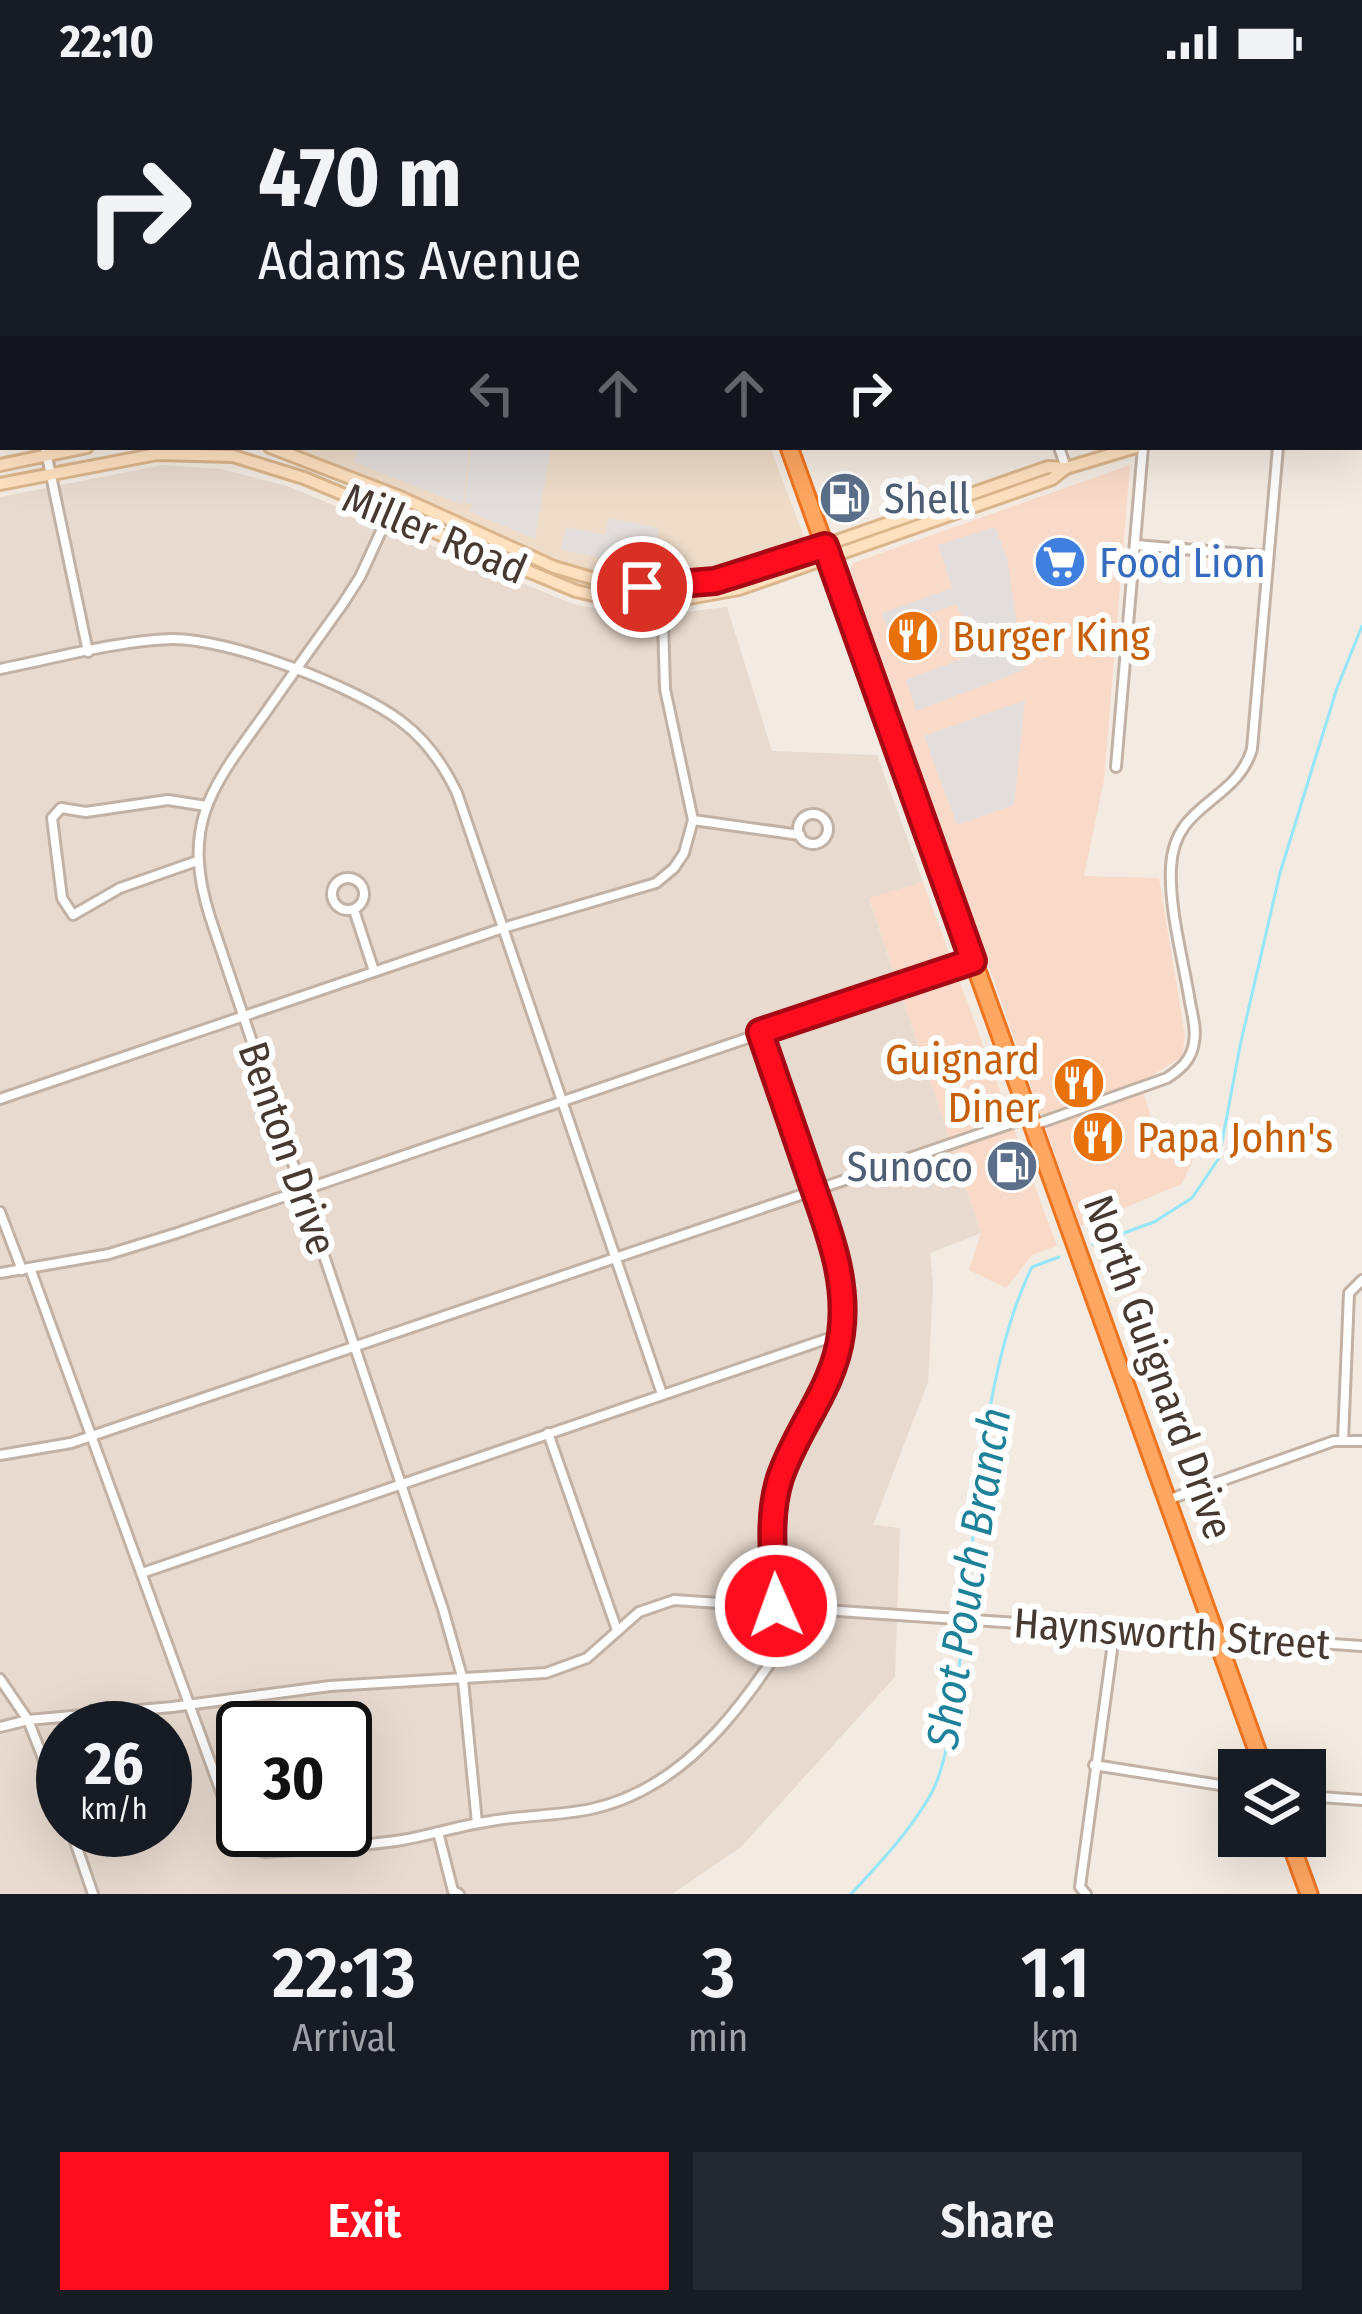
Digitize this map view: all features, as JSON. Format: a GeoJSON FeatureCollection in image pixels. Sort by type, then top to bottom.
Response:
{"type":"FeatureCollection","features":[{"type":"Feature","properties":{"kind":"highway","name":"North Guignard Drive"},"geometry":{"type":"LineString","coordinates":[[790,450],[1257,1749]]}},
{"type":"Feature","properties":{"kind":"highway"},"geometry":{"type":"LineString","coordinates":[[1296,1857],[1309,1894]]}},
{"type":"Feature","properties":{"kind":"street","name":"Miller Road"},"geometry":{"type":"LineString","coordinates":[[278,450],[400,497],[568,572],[612,584],[662,588],[827,553],[1129,450]]}},
{"type":"Feature","properties":{"kind":"street"},"geometry":{"type":"LineString","coordinates":[[1060,450],[1066,468]]}},
{"type":"Feature","properties":{"kind":"street"},"geometry":{"type":"LineString","coordinates":[[1116,767],[1139,450]]}},
{"type":"Feature","properties":{"kind":"street"},"geometry":{"type":"LineString","coordinates":[[0,1454],[92,1436],[814,1189],[1167,1078],[1185,1065],[1194,1026],[1172,859],[1183,824],[1232,784],[1249,761],[1256,727],[1278,450]]}},
{"type":"Feature","properties":{"kind":"street"},"geometry":{"type":"LineString","coordinates":[[0,465],[46,451],[88,652]]}},
{"type":"Feature","properties":{"kind":"street","name":"Miller Road"},"geometry":{"type":"LineString","coordinates":[[0,484],[157,454],[213,454],[275,467],[576,591],[661,603],[739,589],[827,553]]}},
{"type":"Feature","properties":{"kind":"street","name":"Benton Drive"},"geometry":{"type":"LineString","coordinates":[[389,514],[360,577],[220,776],[206,806],[196,861],[202,894],[464,1680],[476,1823]]}},
{"type":"Feature","properties":{"kind":"street"},"geometry":{"type":"LineString","coordinates":[[1135,545],[1268,556]]}},
{"type":"Feature","properties":{"kind":"street"},"geometry":{"type":"LineString","coordinates":[[0,1099],[503,928],[656,883],[684,853],[693,820],[665,689],[662,588]]}},
{"type":"Feature","properties":{"kind":"street"},"geometry":{"type":"LineString","coordinates":[[0,668],[151,641],[226,645],[387,712],[414,731],[458,793],[662,1394]]}},
{"type":"Feature","properties":{"kind":"street"},"geometry":{"type":"LineString","coordinates":[[196,861],[120,888],[73,915],[62,898],[52,818],[61,808],[86,812],[147,801],[206,806]]}},
{"type":"Feature","properties":{"kind":"street"},"geometry":{"type":"LineString","coordinates":[[693,820],[800,835]]}},
{"type":"Feature","properties":{"kind":"street"},"geometry":{"type":"LineString","coordinates":[[341,879],[353,879],[364,890],[362,902],[353,910],[343,910],[332,899],[333,887],[341,879]]}},
{"type":"Feature","properties":{"kind":"street"},"geometry":{"type":"LineString","coordinates":[[353,910],[374,971]]}},
{"type":"Feature","properties":{"kind":"street"},"geometry":{"type":"LineString","coordinates":[[0,1273],[110,1254],[973,961]]}},
{"type":"Feature","properties":{"kind":"street"},"geometry":{"type":"LineString","coordinates":[[760,1032],[841,1281],[841,1334],[831,1375],[792,1448],[777,1490],[773,1521],[776,1606]]}},
{"type":"Feature","properties":{"kind":"street"},"geometry":{"type":"LineString","coordinates":[[0,1212],[92,1436],[190,1701]]}},
{"type":"Feature","properties":{"kind":"street"},"geometry":{"type":"LineString","coordinates":[[1342,1439],[1348,1293],[1362,1280]]}},
{"type":"Feature","properties":{"kind":"street"},"geometry":{"type":"LineString","coordinates":[[142,1573],[841,1334]]}},
{"type":"Feature","properties":{"kind":"street"},"geometry":{"type":"LineString","coordinates":[[548,1433],[617,1630]]}},
{"type":"Feature","properties":{"kind":"street"},"geometry":{"type":"LineString","coordinates":[[1168,1499],[1342,1439],[1362,1441]]}},
{"type":"Feature","properties":{"kind":"street","name":"Haynsworth Street"},"geometry":{"type":"LineString","coordinates":[[192,1702],[563,1669],[587,1658],[639,1612],[674,1600],[1362,1646]]}},
{"type":"Feature","properties":{"kind":"street"},"geometry":{"type":"LineString","coordinates":[[192,1708],[231,1819],[245,1844],[265,1852],[355,1846],[476,1823],[592,1809],[668,1774],[727,1720],[805,1608]]}},
{"type":"Feature","properties":{"kind":"street"},"geometry":{"type":"LineString","coordinates":[[1086,1894],[1079,1887],[1079,1877],[1114,1628]]}},
{"type":"Feature","properties":{"kind":"street"},"geometry":{"type":"LineString","coordinates":[[0,1678],[36,1740]]}},
{"type":"Feature","properties":{"kind":"street","name":"Haynsworth Street"},"geometry":{"type":"LineString","coordinates":[[0,1727],[36,1719]]}},
{"type":"Feature","properties":{"kind":"street"},"geometry":{"type":"LineString","coordinates":[[1094,1765],[1218,1785]]}},
{"type":"Feature","properties":{"kind":"street"},"geometry":{"type":"LineString","coordinates":[[1326,1797],[1362,1800]]}},
{"type":"Feature","properties":{"kind":"street"},"geometry":{"type":"LineString","coordinates":[[438,1832],[454,1893]]}},
{"type":"Feature","properties":{"kind":"street"},"geometry":{"type":"LineString","coordinates":[[80,1857],[93,1894]]}},
{"type":"Feature","properties":{"kind":"shaded area"},"geometry":{"type":"Polygon","coordinates":[[[283,450],[771,450],[806,542],[719,574],[660,581],[594,574],[283,450]]]}},
{"type":"Feature","properties":{"kind":"shaded area"},"geometry":{"type":"Polygon","coordinates":[[[358,450],[469,450],[463,505],[354,462],[358,450]]]}},
{"type":"Feature","properties":{"kind":"shaded area"},"geometry":{"type":"Polygon","coordinates":[[[471,450],[550,450],[535,539],[470,512],[472,504],[465,503],[471,450]]]}},
{"type":"Feature","properties":{"kind":"shaded area"},"geometry":{"type":"Polygon","coordinates":[[[163,465],[221,469],[287,486],[573,604],[641,617],[727,607],[772,751],[877,755],[923,882],[869,899],[981,1233],[930,1253],[928,1382],[873,1525],[900,1528],[895,1677],[741,1847],[672,1894],[0,1894],[0,497],[163,465]]]}},
{"type":"Feature","properties":{"kind":"shaded area"},"geometry":{"type":"Polygon","coordinates":[[[1130,465],[1104,780],[1084,876],[1159,878],[1185,1036],[1182,1057],[1140,1083],[1159,1140],[1181,1132],[1194,1158],[1182,1184],[1080,1226],[850,570],[853,563],[1130,465]]]}},
{"type":"Feature","properties":{"kind":"shaded area"},"geometry":{"type":"Polygon","coordinates":[[[609,518],[659,528],[651,568],[561,550],[566,527],[605,535],[609,518]]]}},
{"type":"Feature","properties":{"kind":"shaded area"},"geometry":{"type":"Polygon","coordinates":[[[995,527],[1007,558],[1024,670],[916,711],[906,680],[975,654],[957,604],[887,629],[882,613],[952,588],[938,545],[995,527]]]}},
{"type":"Feature","properties":{"kind":"shaded area"},"geometry":{"type":"Polygon","coordinates":[[[1025,700],[1014,805],[957,825],[924,736],[1025,700]]]}},
{"type":"Feature","properties":{"kind":"shaded area"},"geometry":{"type":"Polygon","coordinates":[[[923,882],[1057,1246],[1032,1255],[1006,1288],[969,1270],[981,1233],[869,898],[923,882]]]}},
{"type":"Feature","properties":{"kind":"waterway","name":"Shot Pouch Branch"},"geometry":{"type":"LineString","coordinates":[[1093,1244],[1154,1222],[1192,1198],[1219,1158],[1280,873],[1337,688],[1362,626]]}},
{"type":"Feature","properties":{"kind":"waterway","name":"Shot Pouch Branch"},"geometry":{"type":"LineString","coordinates":[[851,1894],[904,1834],[938,1779],[955,1699],[983,1450],[1002,1353],[1032,1267],[1059,1257]]}},
{"type":"Feature","properties":{"kind":"place","name":"Shell"},"geometry":{"type":"Point","coordinates":[845,498]}},
{"type":"Feature","properties":{"kind":"place","name":"Food Lion"},"geometry":{"type":"Point","coordinates":[1060,562]}},
{"type":"Feature","properties":{"kind":"place","name":"Burger King"},"geometry":{"type":"Point","coordinates":[913,636]}},
{"type":"Feature","properties":{"kind":"place","name":"Guignard Diner"},"geometry":{"type":"Point","coordinates":[1079,1083]}},
{"type":"Feature","properties":{"kind":"place","name":"Papa John's"},"geometry":{"type":"Point","coordinates":[1098,1137]}},
{"type":"Feature","properties":{"kind":"place","name":"Sunoco"},"geometry":{"type":"Point","coordinates":[1012,1166]}},
{"type":"Feature","properties":{"kind":"route"},"geometry":{"type":"LineString","coordinates":[[642,587],[715,581],[825,546],[973,961],[760,1032],[838,1265],[843,1306],[831,1375],[792,1448],[777,1490],[773,1521],[776,1606]]}}]}
